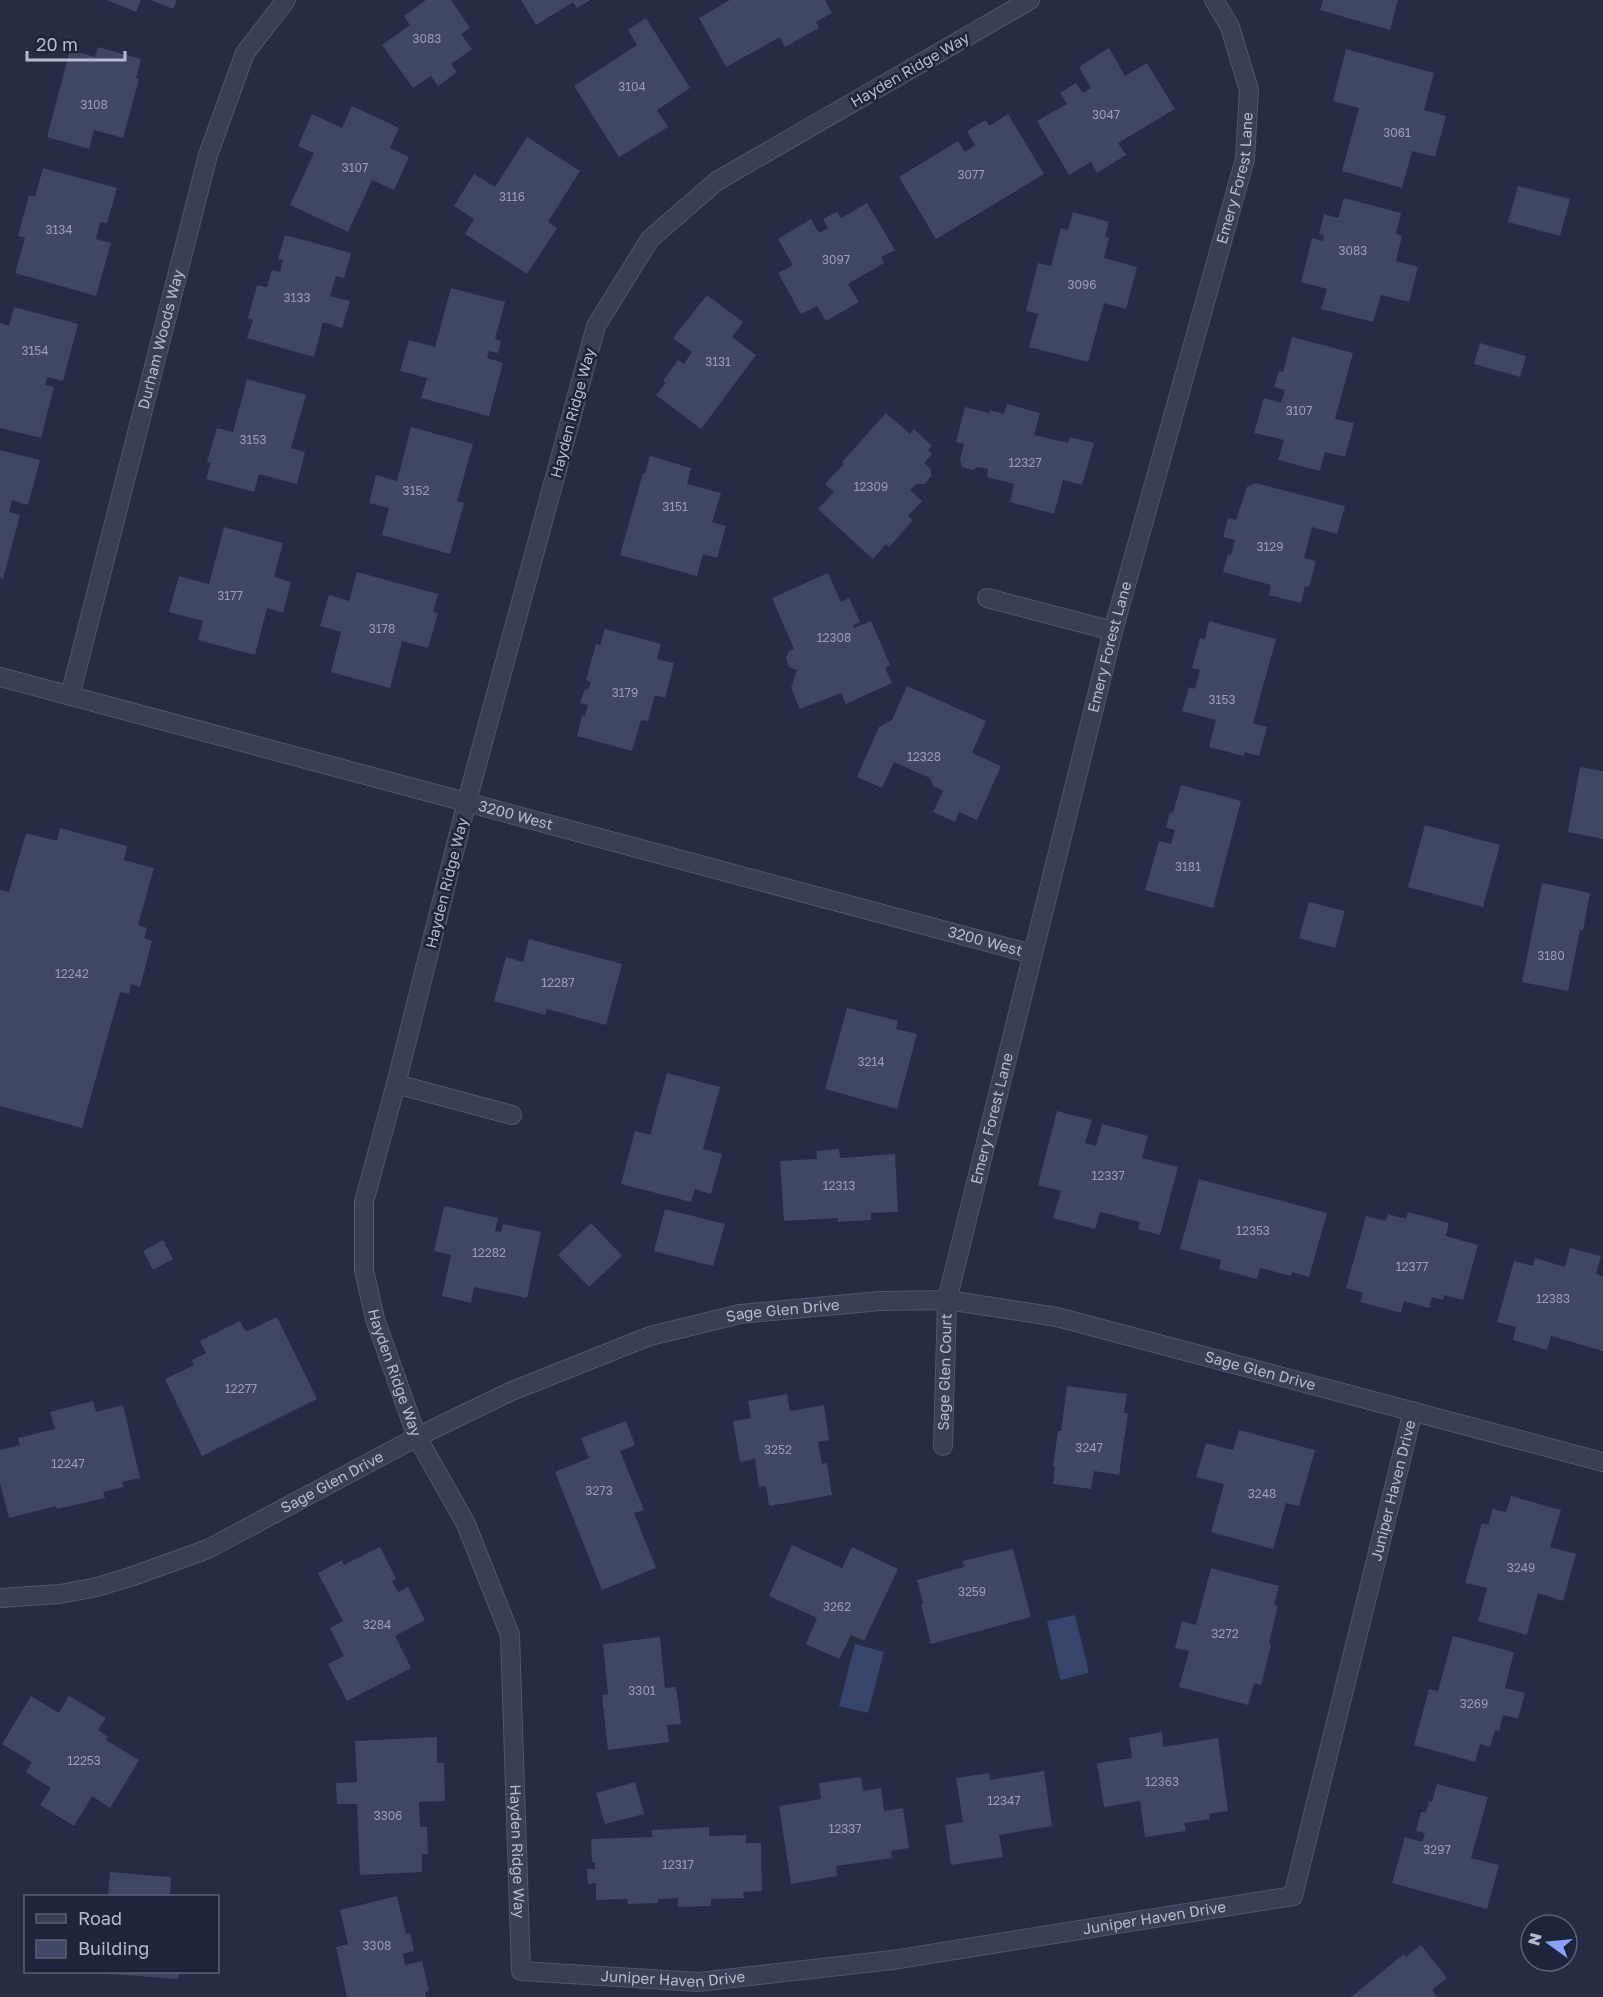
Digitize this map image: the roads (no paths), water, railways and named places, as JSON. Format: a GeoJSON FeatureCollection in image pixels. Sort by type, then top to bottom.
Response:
{"type":"FeatureCollection","features":[{"type":"Feature","properties":{"kind":"street","name":"Durham Woods Way"},"geometry":{"type":"LineString","coordinates":[[70,696],[208,155],[245,53],[286,0]]}},
{"type":"Feature","properties":{"kind":"street","name":"Hayden Ridge Way"},"geometry":{"type":"LineString","coordinates":[[521,1971],[510,1635],[466,1524],[417,1437],[375,1319],[363,1270],[364,1202],[467,801],[596,326],[650,239],[717,181],[1030,0]]}},
{"type":"Feature","properties":{"kind":"street","name":"Emery Forest Lane"},"geometry":{"type":"LineString","coordinates":[[946,1299],[1113,631],[1245,159],[1249,90],[1230,27],[1214,0]]}},
{"type":"Feature","properties":{"kind":"street"},"geometry":{"type":"LineString","coordinates":[[987,598],[1113,631]]}},
{"type":"Feature","properties":{"kind":"street","name":"3200 West"},"geometry":{"type":"LineString","coordinates":[[0,677],[1032,954]]}},
{"type":"Feature","properties":{"kind":"street"},"geometry":{"type":"LineString","coordinates":[[396,1084],[512,1115]]}},
{"type":"Feature","properties":{"kind":"street","name":"Sage Glen Drive"},"geometry":{"type":"LineString","coordinates":[[0,1598],[60,1594],[97,1587],[208,1549],[417,1437],[512,1391],[650,1336],[740,1314],[880,1300],[946,1299],[1057,1317],[1603,1462]]}},
{"type":"Feature","properties":{"kind":"street","name":"Sage Glen Court"},"geometry":{"type":"LineString","coordinates":[[943,1446],[946,1299]]}},
{"type":"Feature","properties":{"kind":"street","name":"Juniper Haven Drive"},"geometry":{"type":"LineString","coordinates":[[521,1971],[698,1982],[892,1960],[1293,1896],[1413,1411]]}},
{"type":"Feature","properties":{"kind":"water"},"geometry":{"type":"Polygon","coordinates":[[[1075,1615],[1089,1673],[1060,1680],[1047,1621],[1075,1615]]]}},
{"type":"Feature","properties":{"kind":"water"},"geometry":{"type":"Polygon","coordinates":[[[855,1644],[884,1652],[868,1713],[839,1706],[855,1644]]]}}]}
